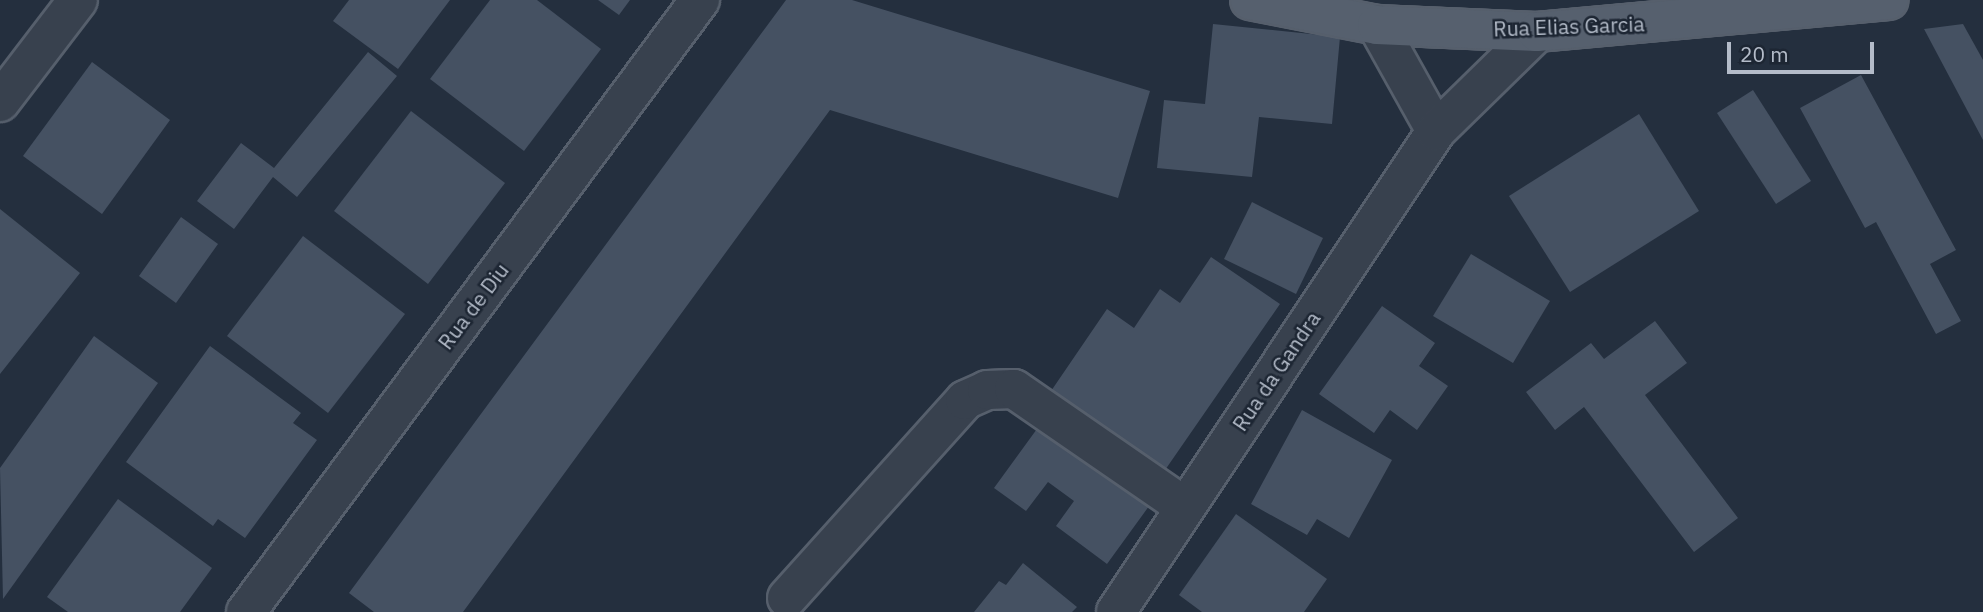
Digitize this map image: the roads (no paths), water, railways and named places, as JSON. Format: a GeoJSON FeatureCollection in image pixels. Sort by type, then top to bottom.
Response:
{"type":"FeatureCollection","features":[{"type":"Feature","properties":{"kind":"main road","name":"Rua Elias Garcia"},"geometry":{"type":"LineString","coordinates":[[1250,0],[1377,26],[1537,32],[1889,0]]}},
{"type":"Feature","properties":{"kind":"street"},"geometry":{"type":"LineString","coordinates":[[0,102],[78,0]]}},
{"type":"Feature","properties":{"kind":"street","name":"Rua de Diu"},"geometry":{"type":"LineString","coordinates":[[246,612],[700,0]]}},
{"type":"Feature","properties":{"kind":"street"},"geometry":{"type":"LineString","coordinates":[[1377,26],[1436,131]]}},
{"type":"Feature","properties":{"kind":"street","name":"Rua da Gandra"},"geometry":{"type":"LineString","coordinates":[[1116,612],[1436,131],[1537,32]]}},
{"type":"Feature","properties":{"kind":"street"},"geometry":{"type":"LineString","coordinates":[[787,598],[965,400],[987,390],[1014,389],[1185,507]]}}]}
